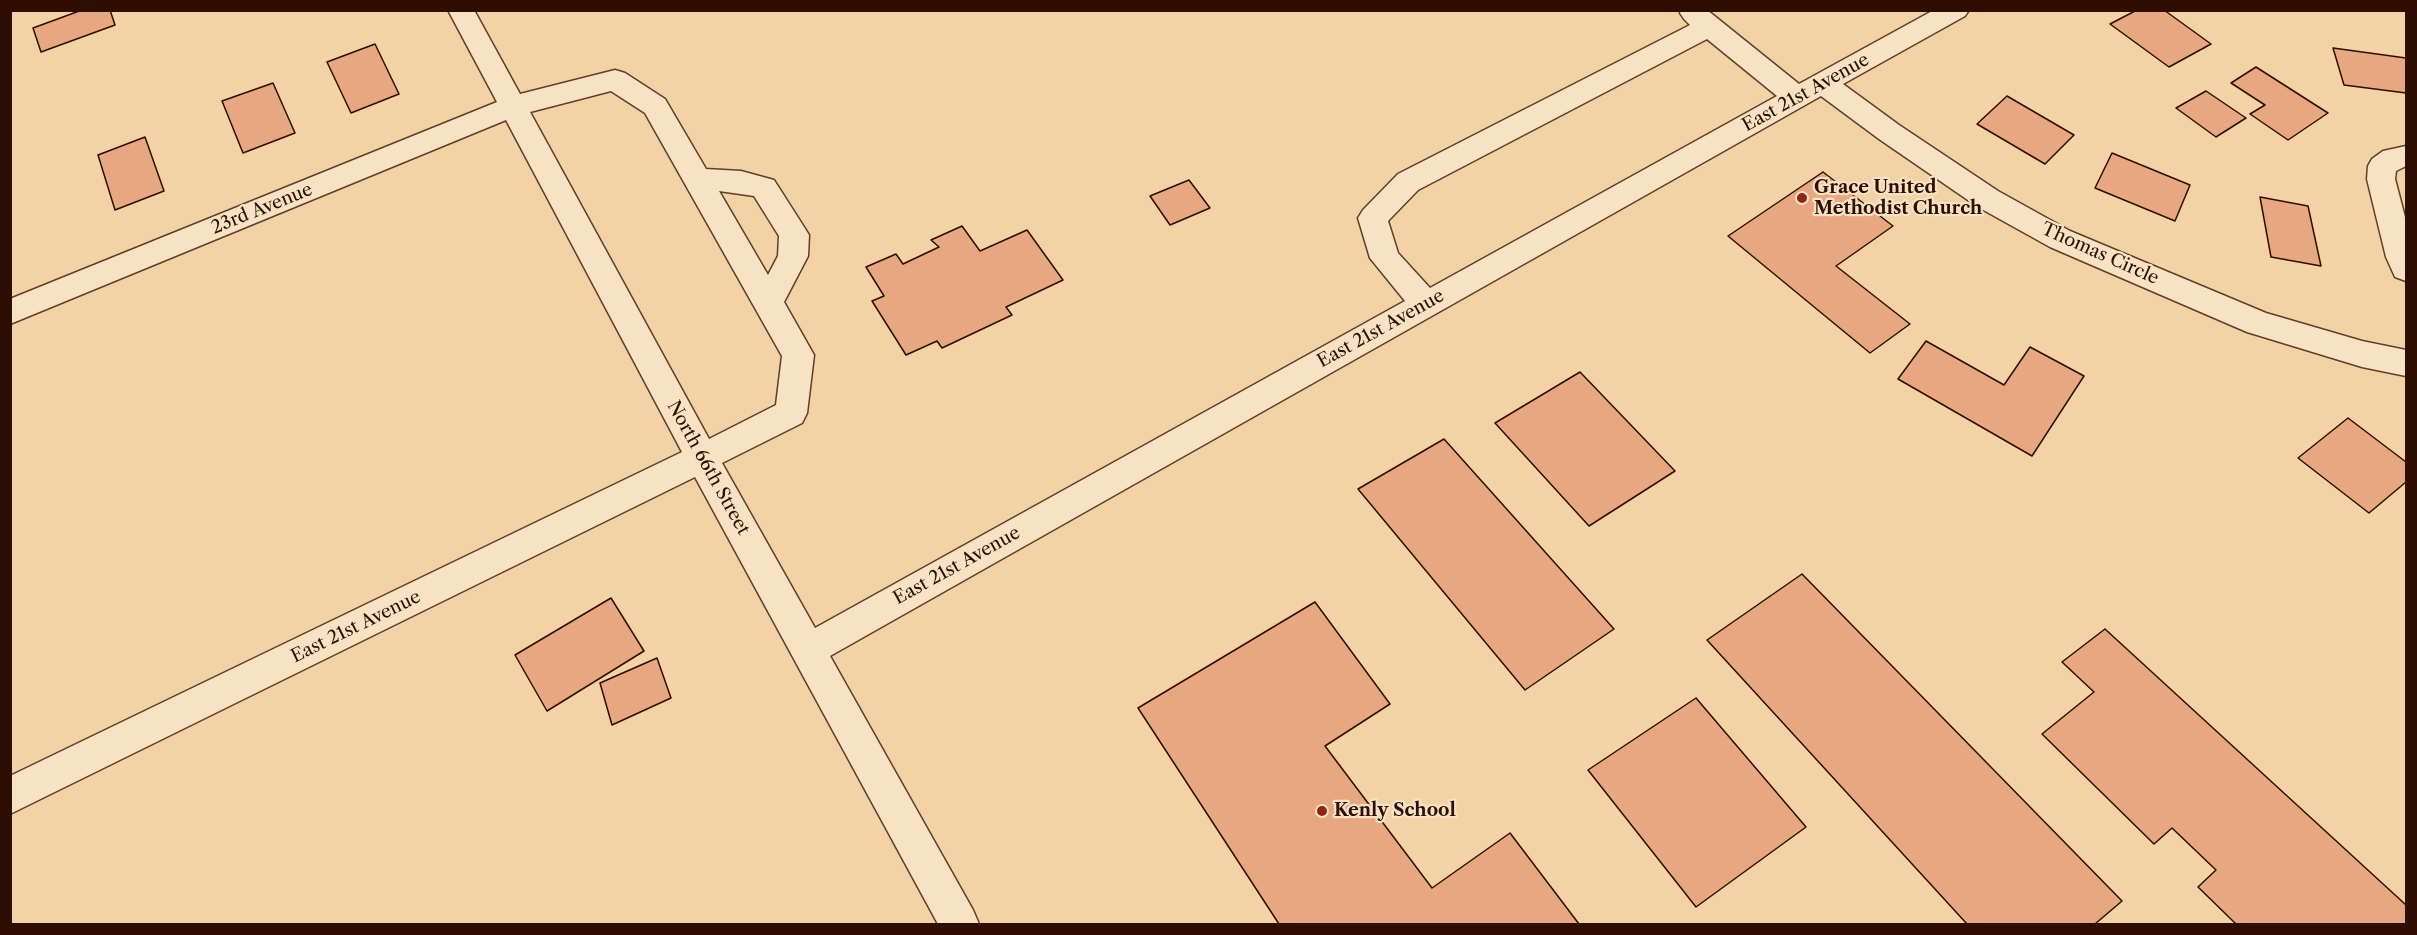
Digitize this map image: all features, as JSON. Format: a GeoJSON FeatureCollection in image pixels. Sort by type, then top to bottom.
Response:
{"type":"FeatureCollection","features":[{"type":"Feature","properties":{"kind":"street","name":"North 66th Street"},"geometry":{"type":"LineString","coordinates":[[460,10],[514,106],[702,458],[958,924]]}},
{"type":"Feature","properties":{"kind":"street","name":"East 21st Avenue"},"geometry":{"type":"LineString","coordinates":[[808,650],[1956,10]]}},
{"type":"Feature","properties":{"kind":"street","name":"Thomas Circle"},"geometry":{"type":"LineString","coordinates":[[1700,18],[1810,90],[1888,132],[1988,199],[2060,239],[2258,323],[2362,354],[2406,363]]}},
{"type":"Feature","properties":{"kind":"street"},"geometry":{"type":"LineString","coordinates":[[1426,304],[1385,258],[1373,218],[1408,182],[1700,18]]}},
{"type":"Feature","properties":{"kind":"street","name":"23rd Avenue"},"geometry":{"type":"LineString","coordinates":[[10,312],[514,106],[615,80],[655,106],[768,303]]}},
{"type":"Feature","properties":{"kind":"street"},"geometry":{"type":"LineString","coordinates":[[2406,156],[2393,158],[2382,166],[2380,179],[2406,269]]}},
{"type":"Feature","properties":{"kind":"street"},"geometry":{"type":"LineString","coordinates":[[697,179],[741,182],[764,188],[794,235],[793,256],[768,303]]}},
{"type":"Feature","properties":{"kind":"street","name":"East 21st Avenue"},"geometry":{"type":"LineString","coordinates":[[10,796],[791,413],[798,355],[768,303]]}},
{"type":"Feature","properties":{"kind":"building"},"geometry":{"type":"Polygon","coordinates":[[[82,10],[110,10],[115,25],[41,52],[33,28],[82,10]]]}},
{"type":"Feature","properties":{"kind":"building"},"geometry":{"type":"Polygon","coordinates":[[[2137,10],[2164,10],[2211,44],[2169,67],[2110,24],[2137,10]]]}},
{"type":"Feature","properties":{"kind":"building"},"geometry":{"type":"Polygon","coordinates":[[[375,44],[399,94],[351,113],[327,62],[375,44]]]}},
{"type":"Feature","properties":{"kind":"building"},"geometry":{"type":"Polygon","coordinates":[[[2333,48],[2406,58],[2406,93],[2344,85],[2333,48]]]}},
{"type":"Feature","properties":{"kind":"building"},"geometry":{"type":"Polygon","coordinates":[[[2256,67],[2328,113],[2288,140],[2250,114],[2265,105],[2231,83],[2256,67]]]}},
{"type":"Feature","properties":{"kind":"building"},"geometry":{"type":"Polygon","coordinates":[[[273,83],[295,133],[243,153],[222,101],[273,83]]]}},
{"type":"Feature","properties":{"kind":"building"},"geometry":{"type":"Polygon","coordinates":[[[2206,91],[2246,118],[2216,137],[2176,108],[2206,91]]]}},
{"type":"Feature","properties":{"kind":"building"},"geometry":{"type":"Polygon","coordinates":[[[2007,96],[2074,135],[2045,164],[1977,124],[2007,96]]]}},
{"type":"Feature","properties":{"kind":"building"},"geometry":{"type":"Polygon","coordinates":[[[145,137],[164,191],[115,210],[98,155],[145,137]]]}},
{"type":"Feature","properties":{"kind":"building"},"geometry":{"type":"Polygon","coordinates":[[[2112,153],[2190,185],[2175,221],[2095,188],[2112,153]]]}},
{"type":"Feature","properties":{"kind":"building"},"geometry":{"type":"Polygon","coordinates":[[[1823,172],[1893,226],[1836,266],[1910,324],[1870,353],[1728,236],[1823,172]]]}},
{"type":"Feature","properties":{"kind":"building"},"geometry":{"type":"Polygon","coordinates":[[[1189,180],[1210,208],[1170,225],[1150,196],[1189,180]]]}},
{"type":"Feature","properties":{"kind":"building"},"geometry":{"type":"Polygon","coordinates":[[[2260,197],[2308,206],[2321,266],[2271,257],[2260,197]]]}},
{"type":"Feature","properties":{"kind":"building"},"geometry":{"type":"Polygon","coordinates":[[[962,226],[980,251],[1027,230],[1063,280],[1006,307],[1012,315],[942,348],[937,341],[906,355],[872,301],[884,296],[866,267],[896,254],[903,264],[939,247],[931,240],[962,226]]]}},
{"type":"Feature","properties":{"kind":"building"},"geometry":{"type":"Polygon","coordinates":[[[1926,341],[2004,385],[2030,347],[2084,376],[2032,456],[1898,379],[1926,341]]]}},
{"type":"Feature","properties":{"kind":"building"},"geometry":{"type":"Polygon","coordinates":[[[1580,372],[1675,471],[1589,526],[1495,423],[1580,372]]]}},
{"type":"Feature","properties":{"kind":"building"},"geometry":{"type":"Polygon","coordinates":[[[2348,418],[2406,462],[2406,482],[2369,513],[2298,458],[2348,418]]]}},
{"type":"Feature","properties":{"kind":"building"},"geometry":{"type":"Polygon","coordinates":[[[1444,439],[1614,629],[1525,690],[1358,489],[1444,439]]]}},
{"type":"Feature","properties":{"kind":"building"},"geometry":{"type":"Polygon","coordinates":[[[1802,574],[2122,901],[2095,924],[1967,924],[1707,640],[1802,574]]]}},
{"type":"Feature","properties":{"kind":"building"},"geometry":{"type":"Polygon","coordinates":[[[611,598],[644,651],[547,711],[515,655],[611,598]]]}},
{"type":"Feature","properties":{"kind":"building"},"geometry":{"type":"Polygon","coordinates":[[[1315,602],[1390,704],[1325,746],[1432,888],[1510,833],[1579,924],[1279,924],[1138,708],[1315,602]]]}},
{"type":"Feature","properties":{"kind":"building"},"geometry":{"type":"Polygon","coordinates":[[[2105,629],[2406,905],[2406,924],[2236,924],[2198,887],[2216,870],[2172,828],[2154,844],[2042,734],[2094,692],[2062,662],[2105,629]]]}},
{"type":"Feature","properties":{"kind":"building"},"geometry":{"type":"Polygon","coordinates":[[[657,658],[671,698],[612,725],[600,683],[657,658]]]}},
{"type":"Feature","properties":{"kind":"building"},"geometry":{"type":"Polygon","coordinates":[[[1696,698],[1806,827],[1696,907],[1588,770],[1696,698]]]}},
{"type":"Feature","properties":{"kind":"place","name":"Grace United Methodist Church"},"geometry":{"type":"Point","coordinates":[1802,198]}},
{"type":"Feature","properties":{"kind":"place","name":"Kenly School"},"geometry":{"type":"Point","coordinates":[1322,811]}}]}
